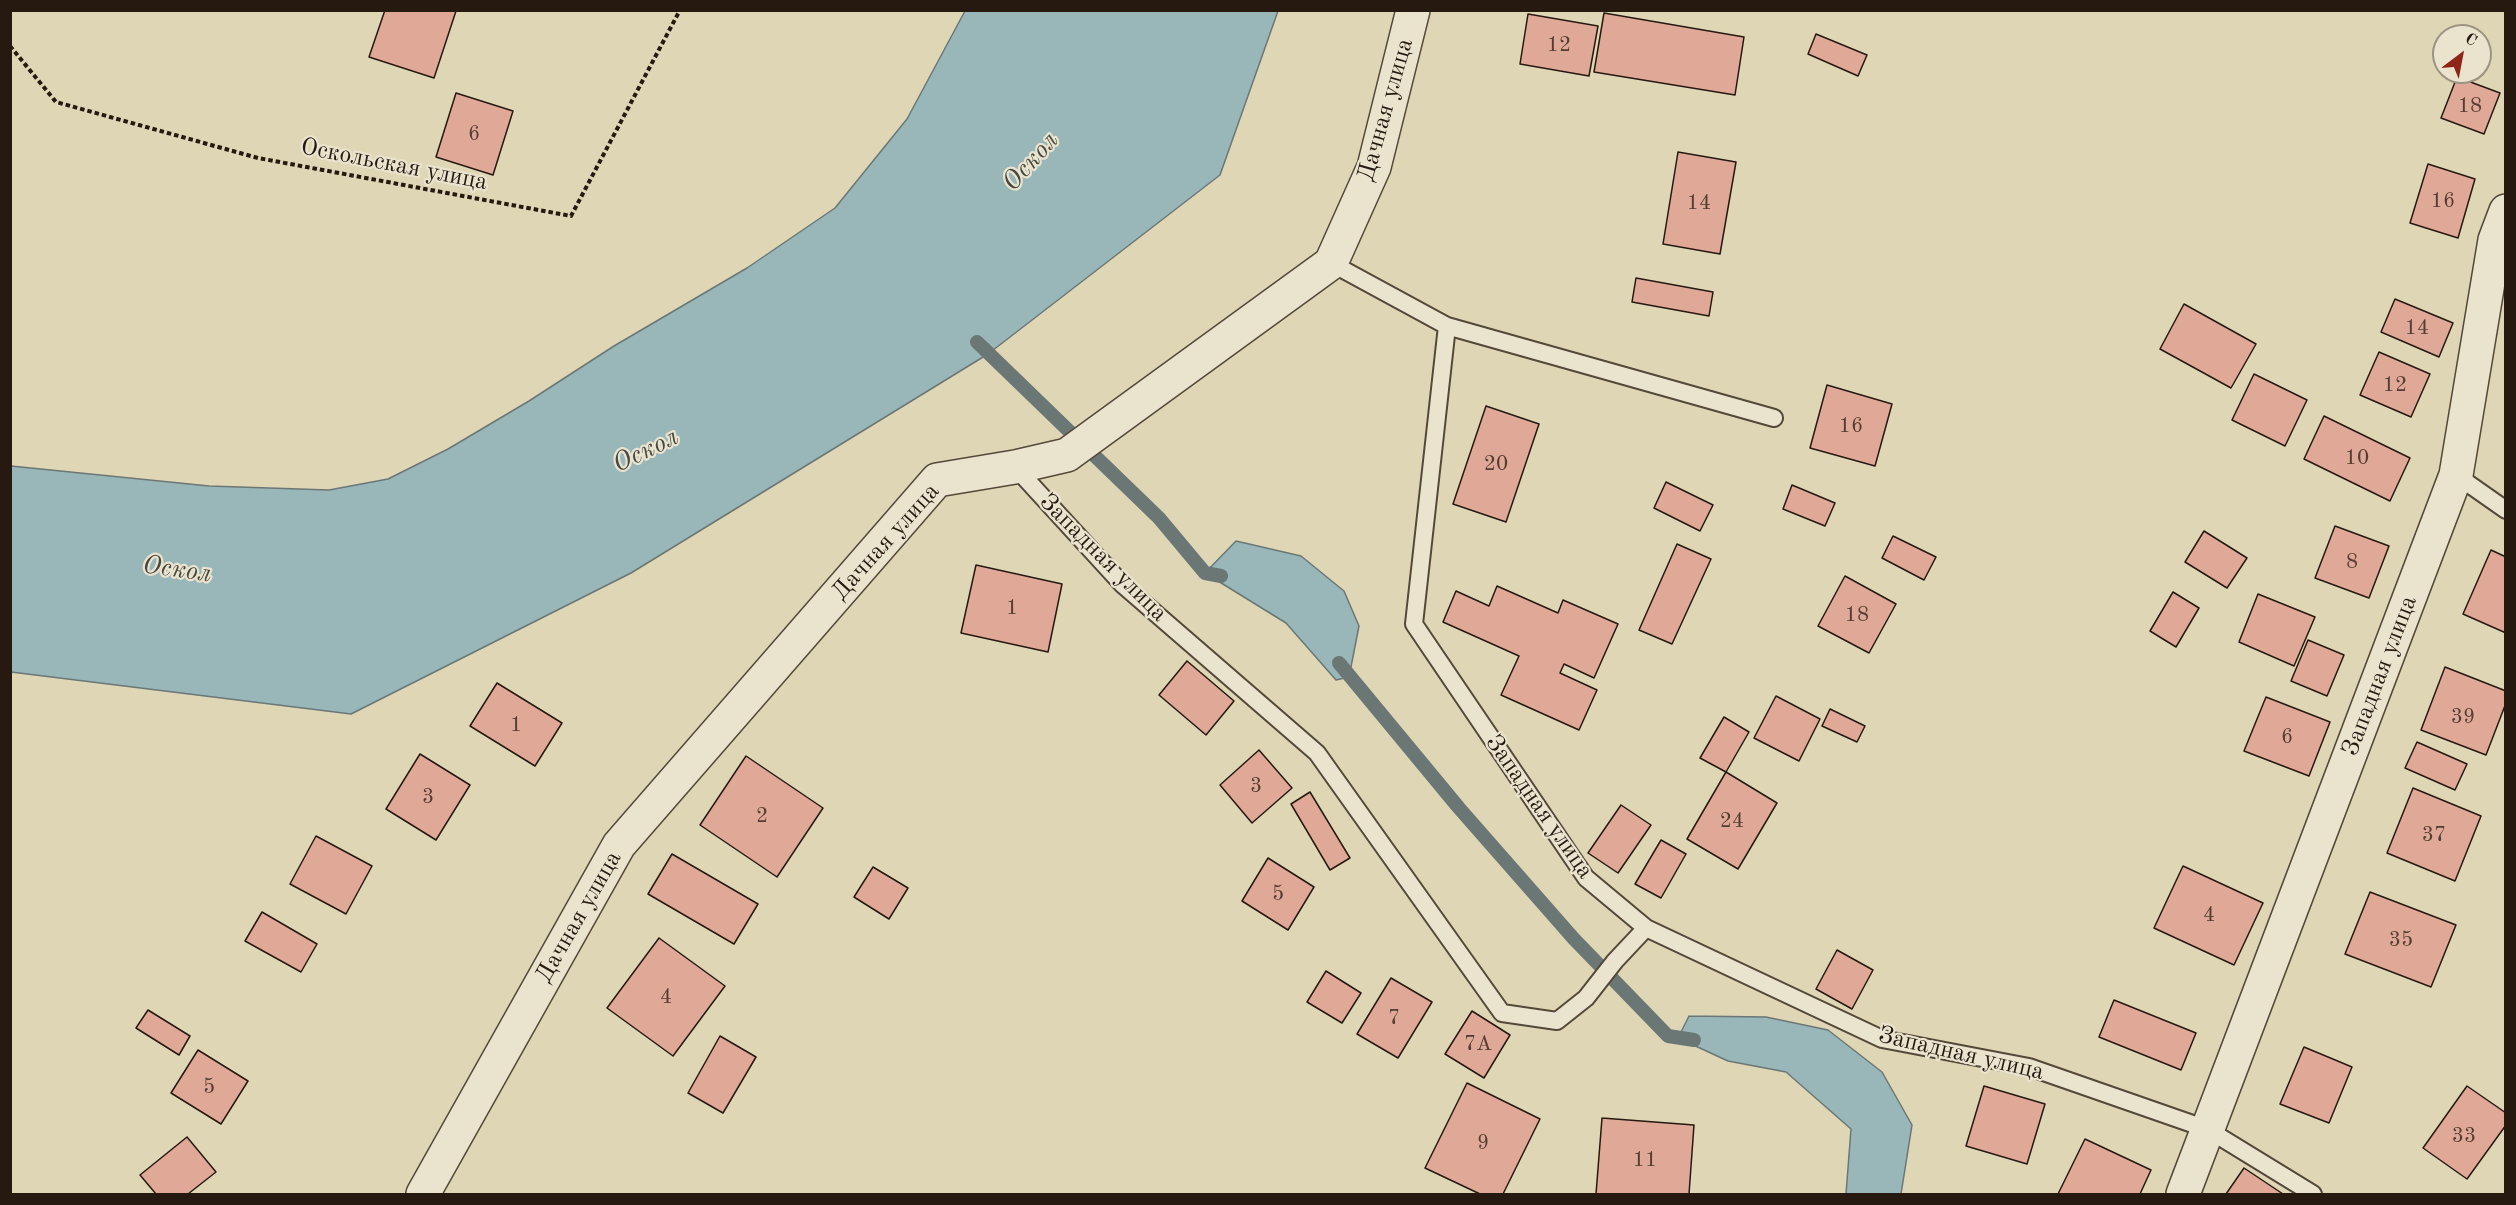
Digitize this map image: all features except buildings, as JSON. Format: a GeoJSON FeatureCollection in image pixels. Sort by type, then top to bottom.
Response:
{"type":"FeatureCollection","features":[{"type":"Feature","properties":{"kind":"street","name":"Дачная улица"},"geometry":{"type":"LineString","coordinates":[[423,1194],[619,844],[937,480],[1015,467],[1067,455],[1331,263],[1374,166],[1413,10]]}},
{"type":"Feature","properties":{"kind":"street","name":"Западная улица"},"geometry":{"type":"LineString","coordinates":[[2183,1194],[2456,475],[2495,240],[2505,211]]}},
{"type":"Feature","properties":{"kind":"lane"},"geometry":{"type":"LineString","coordinates":[[1331,263],[1447,326],[1773,418]]}},
{"type":"Feature","properties":{"kind":"lane","name":"Западная улица"},"geometry":{"type":"LineString","coordinates":[[1447,326],[1414,624],[1586,878],[1647,928],[1881,1039],[2029,1067],[2207,1129],[2313,1194]]}},
{"type":"Feature","properties":{"kind":"lane","name":"Западная улица"},"geometry":{"type":"LineString","coordinates":[[1015,467],[1123,585],[1317,753],[1502,1013],[1557,1021],[1586,998],[1615,961],[1647,928]]}},
{"type":"Feature","properties":{"kind":"lane"},"geometry":{"type":"LineString","coordinates":[[2456,475],[2505,510]]}},
{"type":"Feature","properties":{"kind":"path","name":"Оскольская улица"},"geometry":{"type":"LineString","coordinates":[[10,46],[56,102],[258,158],[571,216],[680,10]]}},
{"type":"Feature","properties":{"kind":"water","name":"Оскол"},"geometry":{"type":"Polygon","coordinates":[[[965,11],[1278,11],[1220,175],[988,354],[631,573],[351,714],[11,672],[11,466],[209,486],[329,490],[388,479],[448,449],[529,401],[614,346],[747,268],[835,208],[907,119],[965,11]]]}},
{"type":"Feature","properties":{"kind":"water"},"geometry":{"type":"Polygon","coordinates":[[[1236,541],[1301,556],[1344,591],[1359,626],[1349,677],[1336,680],[1286,623],[1205,573],[1236,541]]]}},
{"type":"Feature","properties":{"kind":"water"},"geometry":{"type":"Polygon","coordinates":[[[1689,1016],[1766,1017],[1828,1030],[1882,1072],[1912,1125],[1901,1194],[1846,1194],[1851,1129],[1786,1072],[1728,1061],[1678,1038],[1689,1016]]]}},
{"type":"Feature","properties":{"kind":"waterway"},"geometry":{"type":"LineString","coordinates":[[977,342],[1159,518],[1205,573],[1221,576]]}},
{"type":"Feature","properties":{"kind":"waterway"},"geometry":{"type":"LineString","coordinates":[[1339,663],[1459,808],[1574,939],[1668,1036],[1694,1040]]}}]}
